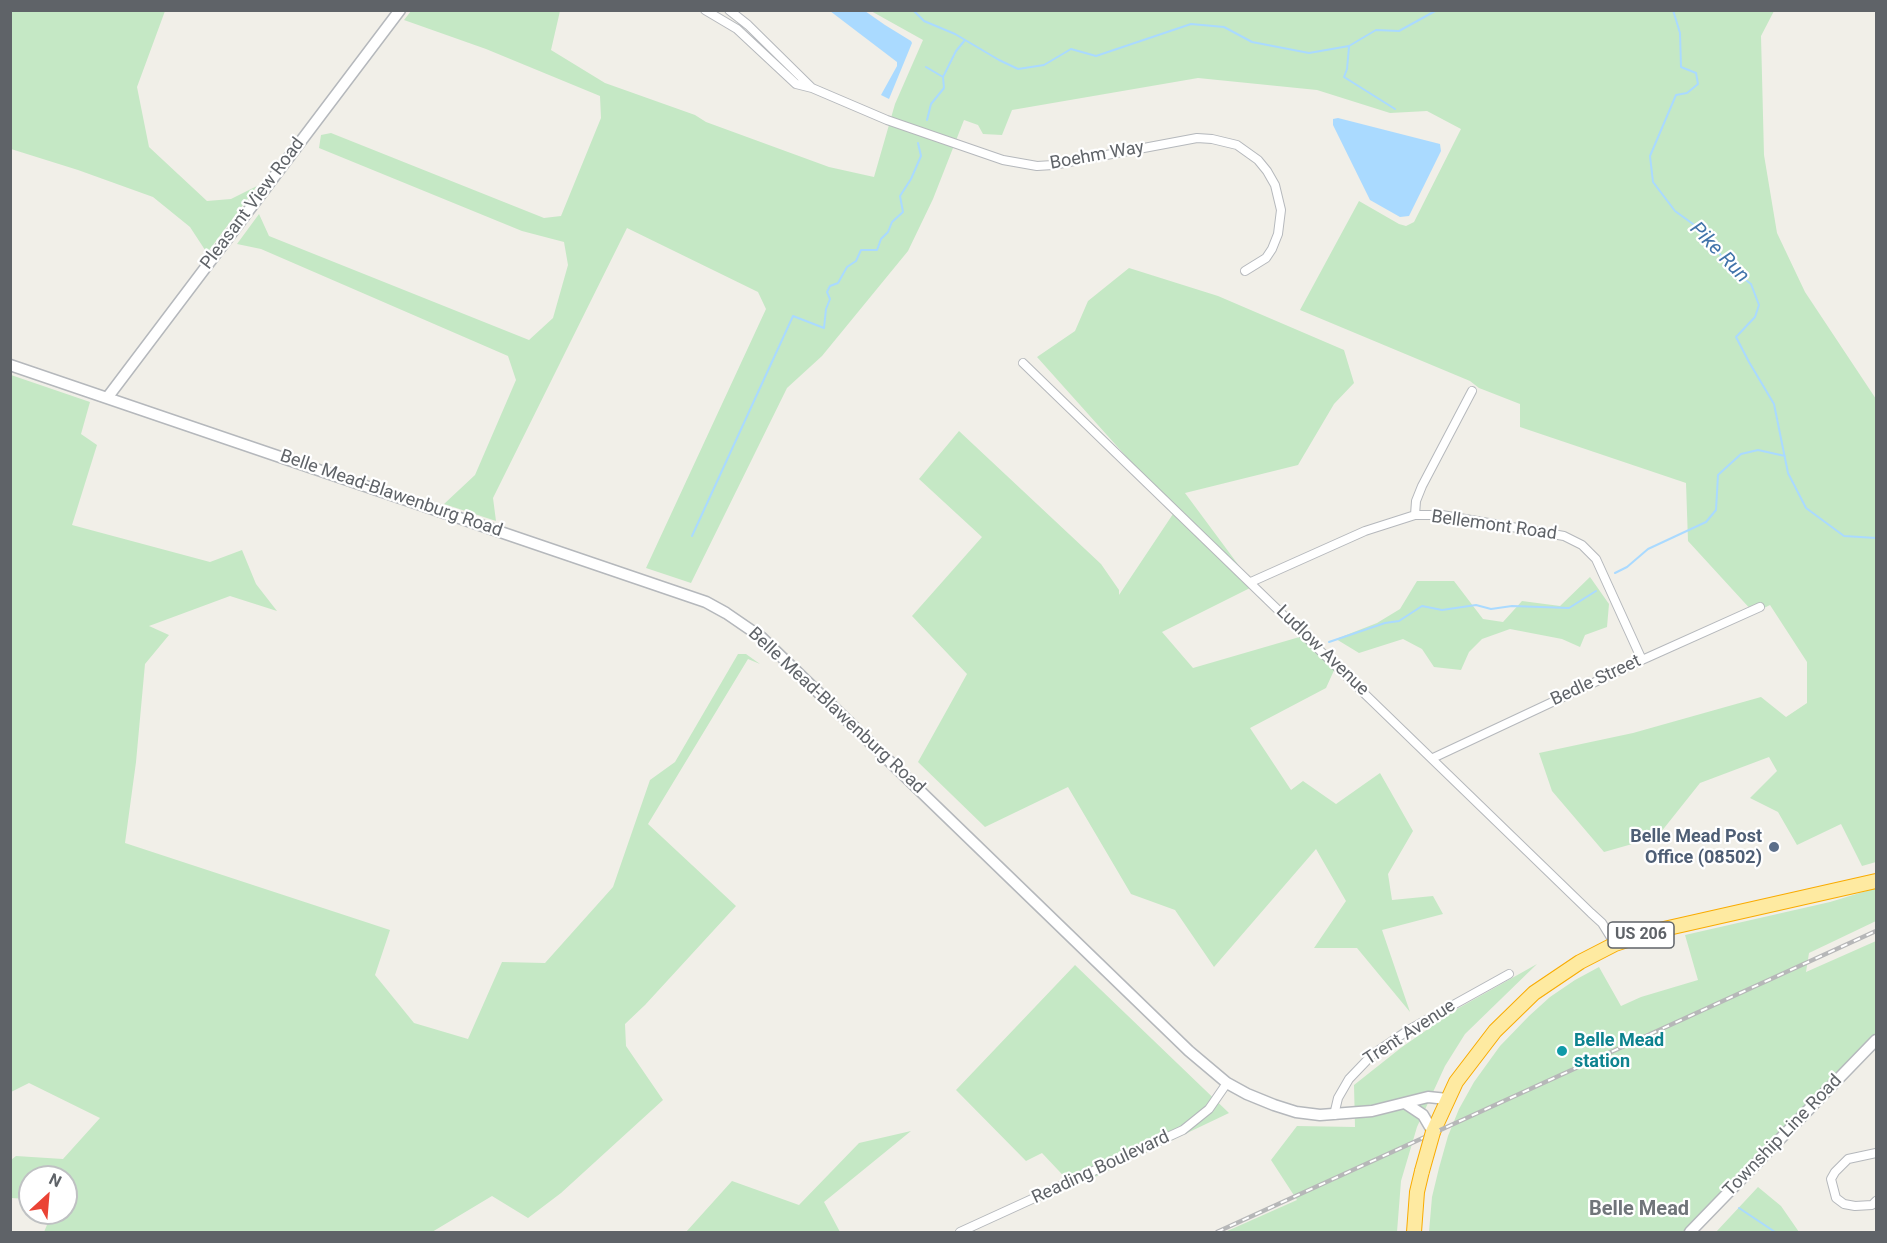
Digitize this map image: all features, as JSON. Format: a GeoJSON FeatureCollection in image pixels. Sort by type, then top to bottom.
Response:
{"type":"FeatureCollection","features":[{"type":"Feature","properties":{"kind":"highway","name":"US 206"},"geometry":{"type":"LineString","coordinates":[[1414,1233],[1417,1192],[1433,1132],[1447,1099],[1456,1082],[1495,1031],[1534,993],[1580,962],[1615,944],[1674,926],[1876,881]]}},
{"type":"Feature","properties":{"kind":"street","name":"Pleasant View Road"},"geometry":{"type":"LineString","coordinates":[[106,398],[400,10]]}},
{"type":"Feature","properties":{"kind":"street","name":"Boehm Way"},"geometry":{"type":"LineString","coordinates":[[705,10],[725,21],[748,39],[796,84],[812,88],[887,120],[1003,160],[1037,166],[1067,164],[1197,138],[1237,145],[1258,160],[1267,171],[1275,185],[1281,210],[1278,234],[1272,249],[1266,258],[1245,271]]}},
{"type":"Feature","properties":{"kind":"street","name":"Boehm Way"},"geometry":{"type":"LineString","coordinates":[[729,10],[803,76],[812,88]]}},
{"type":"Feature","properties":{"kind":"street"},"geometry":{"type":"LineString","coordinates":[[748,39],[754,30]]}},
{"type":"Feature","properties":{"kind":"street","name":"Ludlow Avenue"},"geometry":{"type":"LineString","coordinates":[[1023,363],[1602,923],[1615,944]]}},
{"type":"Feature","properties":{"kind":"street","name":"Belle Mead-Blawenburg Road"},"geometry":{"type":"LineString","coordinates":[[10,365],[682,592],[726,613],[761,637],[1189,1051],[1227,1083],[1247,1094],[1286,1109],[1334,1115]]}},
{"type":"Feature","properties":{"kind":"street"},"geometry":{"type":"LineString","coordinates":[[1416,515],[1416,501],[1422,486],[1472,391]]}},
{"type":"Feature","properties":{"kind":"street","name":"Bellemont Road"},"geometry":{"type":"LineString","coordinates":[[1251,582],[1373,527],[1416,515],[1442,515],[1564,536],[1574,539],[1596,559],[1642,660]]}},
{"type":"Feature","properties":{"kind":"street","name":"Bedle Street"},"geometry":{"type":"LineString","coordinates":[[1433,758],[1760,607]]}},
{"type":"Feature","properties":{"kind":"street","name":"Trent Avenue"},"geometry":{"type":"LineString","coordinates":[[1334,1115],[1338,1098],[1348,1079],[1372,1055],[1410,1029],[1509,974]]}},
{"type":"Feature","properties":{"kind":"street","name":"Township Line Road"},"geometry":{"type":"LineString","coordinates":[[1690,1233],[1876,1040]]}},
{"type":"Feature","properties":{"kind":"street","name":"Reading Boulevard"},"geometry":{"type":"LineString","coordinates":[[960,1233],[1183,1130],[1209,1109],[1227,1083]]}},
{"type":"Feature","properties":{"kind":"street"},"geometry":{"type":"LineString","coordinates":[[1334,1115],[1372,1111],[1428,1096],[1447,1099]]}},
{"type":"Feature","properties":{"kind":"street"},"geometry":{"type":"LineString","coordinates":[[1405,1103],[1420,1111],[1433,1132]]}},
{"type":"Feature","properties":{"kind":"street"},"geometry":{"type":"LineString","coordinates":[[1876,1154],[1848,1159],[1831,1179],[1836,1198],[1844,1204],[1863,1205],[1876,1201]]}},
{"type":"Feature","properties":{"kind":"green space"},"geometry":{"type":"Polygon","coordinates":[[[10,11],[165,11],[137,87],[149,147],[207,201],[231,199],[257,186],[207,253],[190,227],[153,197],[11,149],[10,11]]]}},
{"type":"Feature","properties":{"kind":"green space"},"geometry":{"type":"Polygon","coordinates":[[[411,11],[560,11],[551,50],[605,83],[829,167],[874,177],[895,104],[923,40],[871,11],[1774,11],[1761,36],[1764,155],[1777,233],[1805,292],[1876,399],[1876,862],[1862,866],[1841,824],[1797,845],[1778,812],[1750,798],[1777,771],[1769,757],[1700,783],[1657,837],[1604,852],[1552,791],[1539,753],[1633,733],[1761,697],[1786,717],[1807,703],[1807,662],[1770,605],[1754,613],[1688,541],[1686,483],[1520,427],[1520,404],[1300,310],[1359,201],[1399,224],[1406,226],[1414,222],[1461,129],[1427,111],[1390,113],[1317,90],[1198,78],[1012,110],[1002,135],[983,134],[978,125],[964,120],[933,199],[908,251],[822,356],[787,388],[691,583],[646,568],[766,309],[758,292],[627,228],[493,498],[496,521],[444,504],[475,475],[516,380],[508,356],[261,249],[237,244],[259,214],[269,236],[529,340],[553,318],[568,265],[564,242],[522,231],[319,148],[321,135],[331,133],[544,218],[561,216],[601,118],[600,96],[486,49],[404,20],[411,11]]]}},
{"type":"Feature","properties":{"kind":"green space"},"geometry":{"type":"Polygon","coordinates":[[[1129,268],[1218,296],[1344,350],[1354,383],[1334,404],[1298,465],[1185,493],[1254,586],[1162,632],[1193,668],[1303,636],[1336,666],[1326,688],[1250,728],[1291,790],[1303,781],[1336,804],[1380,773],[1413,831],[1388,874],[1392,900],[1433,896],[1443,914],[1382,930],[1410,1012],[1357,948],[1314,948],[1346,901],[1316,849],[1214,967],[1175,910],[1131,894],[1068,787],[985,827],[918,762],[967,674],[912,616],[982,537],[919,479],[959,431],[1101,564],[1119,590],[1119,595],[1175,511],[1037,357],[1075,331],[1088,301],[1129,268]]]}},
{"type":"Feature","properties":{"kind":"green space"},"geometry":{"type":"Polygon","coordinates":[[[11,375],[90,402],[81,434],[97,445],[72,525],[210,562],[242,550],[256,584],[277,611],[230,596],[149,626],[169,635],[145,664],[136,762],[125,843],[390,930],[375,975],[414,1023],[468,1039],[502,962],[545,963],[613,887],[650,780],[675,762],[738,654],[746,654],[760,664],[748,659],[648,824],[736,906],[625,1024],[626,1046],[663,1100],[561,1193],[528,1218],[492,1196],[432,1232],[44,1232],[47,1225],[78,1225],[78,1165],[18,1165],[18,1198],[11,1198],[11,1160],[16,1156],[63,1159],[100,1118],[29,1083],[11,1092],[11,375]]]}},
{"type":"Feature","properties":{"kind":"green space"},"geometry":{"type":"Polygon","coordinates":[[[1590,577],[1609,604],[1607,627],[1585,635],[1580,647],[1562,639],[1510,629],[1482,639],[1469,652],[1461,670],[1434,667],[1422,649],[1403,639],[1359,653],[1336,639],[1377,623],[1400,609],[1417,581],[1454,581],[1483,619],[1503,622],[1522,601],[1560,606],[1590,577]]]}},
{"type":"Feature","properties":{"kind":"green space"},"geometry":{"type":"Polygon","coordinates":[[[1876,888],[1876,921],[1809,953],[1806,972],[1876,941],[1876,1033],[1683,1232],[1429,1232],[1432,1197],[1439,1168],[1459,1109],[1474,1082],[1500,1046],[1550,997],[1599,967],[1621,1006],[1641,997],[1698,980],[1685,935],[1830,902],[1876,888]]]}},
{"type":"Feature","properties":{"kind":"green space"},"geometry":{"type":"Polygon","coordinates":[[[1537,964],[1465,1034],[1445,1066],[1417,1127],[1401,1181],[1397,1232],[1225,1232],[1297,1200],[1271,1160],[1297,1126],[1355,1127],[1354,1085],[1402,1047],[1457,1009],[1537,964]]]}},
{"type":"Feature","properties":{"kind":"green space"},"geometry":{"type":"Polygon","coordinates":[[[1075,965],[1229,1113],[1074,1187],[1042,1153],[1026,1161],[956,1090],[1075,965]]]}},
{"type":"Feature","properties":{"kind":"green space"},"geometry":{"type":"Polygon","coordinates":[[[911,1131],[824,1202],[840,1232],[686,1232],[732,1181],[799,1205],[859,1143],[911,1131]]]}},
{"type":"Feature","properties":{"kind":"green space"},"geometry":{"type":"Polygon","coordinates":[[[1758,1187],[1781,1206],[1799,1232],[1716,1232],[1758,1187]]]}},
{"type":"Feature","properties":{"kind":"water"},"geometry":{"type":"Polygon","coordinates":[[[830,11],[865,11],[911,41],[889,99],[881,95],[897,62],[830,11]]]}},
{"type":"Feature","properties":{"kind":"water"},"geometry":{"type":"Polygon","coordinates":[[[1338,118],[1440,144],[1441,151],[1409,216],[1400,217],[1370,200],[1333,125],[1333,119],[1338,118]]]}},
{"type":"Feature","properties":{"kind":"waterway"},"geometry":{"type":"LineString","coordinates":[[913,10],[924,21],[955,34],[1018,69],[1044,65],[1071,49],[1096,56],[1191,24],[1224,27],[1252,42],[1309,53],[1349,46],[1376,30],[1399,31],[1437,10]]}},
{"type":"Feature","properties":{"kind":"waterway","name":"Pike Run"},"geometry":{"type":"LineString","coordinates":[[1673,10],[1680,33],[1681,67],[1696,73],[1698,84],[1687,93],[1676,95],[1650,156],[1653,182],[1675,211],[1704,232],[1730,268],[1751,284],[1759,305],[1755,317],[1736,337],[1774,404],[1788,473],[1806,508],[1844,536],[1876,538]]}},
{"type":"Feature","properties":{"kind":"waterway"},"geometry":{"type":"LineString","coordinates":[[927,120],[931,104],[944,88],[943,77],[956,51],[965,40]]}},
{"type":"Feature","properties":{"kind":"waterway"},"geometry":{"type":"LineString","coordinates":[[1349,47],[1344,77],[1395,109]]}},
{"type":"Feature","properties":{"kind":"waterway"},"geometry":{"type":"LineString","coordinates":[[926,67],[943,77]]}},
{"type":"Feature","properties":{"kind":"waterway"},"geometry":{"type":"LineString","coordinates":[[692,536],[793,316],[824,328],[826,309],[830,299],[827,292],[830,286],[838,283],[847,267],[856,261],[861,250],[877,250],[892,222],[903,212],[900,196],[911,179],[921,156],[918,143]]}},
{"type":"Feature","properties":{"kind":"waterway"},"geometry":{"type":"LineString","coordinates":[[1615,573],[1627,567],[1648,549],[1706,522],[1716,510],[1718,475],[1741,454],[1758,450],[1785,456]]}},
{"type":"Feature","properties":{"kind":"waterway"},"geometry":{"type":"LineString","coordinates":[[1329,642],[1385,623],[1399,621],[1422,606],[1442,610],[1476,605],[1491,609],[1512,606],[1569,608],[1596,591]]}},
{"type":"Feature","properties":{"kind":"waterway"},"geometry":{"type":"LineString","coordinates":[[1739,1208],[1775,1232]]}},
{"type":"Feature","properties":{"kind":"railway"},"geometry":{"type":"LineString","coordinates":[[1217,1232],[1876,931]]}},
{"type":"Feature","properties":{"kind":"place","name":"Belle Mead Post Office (08502)"},"geometry":{"type":"Point","coordinates":[1774,847]}},
{"type":"Feature","properties":{"kind":"place","name":"Belle Mead station"},"geometry":{"type":"Point","coordinates":[1562,1051]}},
{"type":"Feature","properties":{"kind":"district","name":"Belle Mead"},"geometry":{"type":"Point","coordinates":[1639,1210]}}]}
